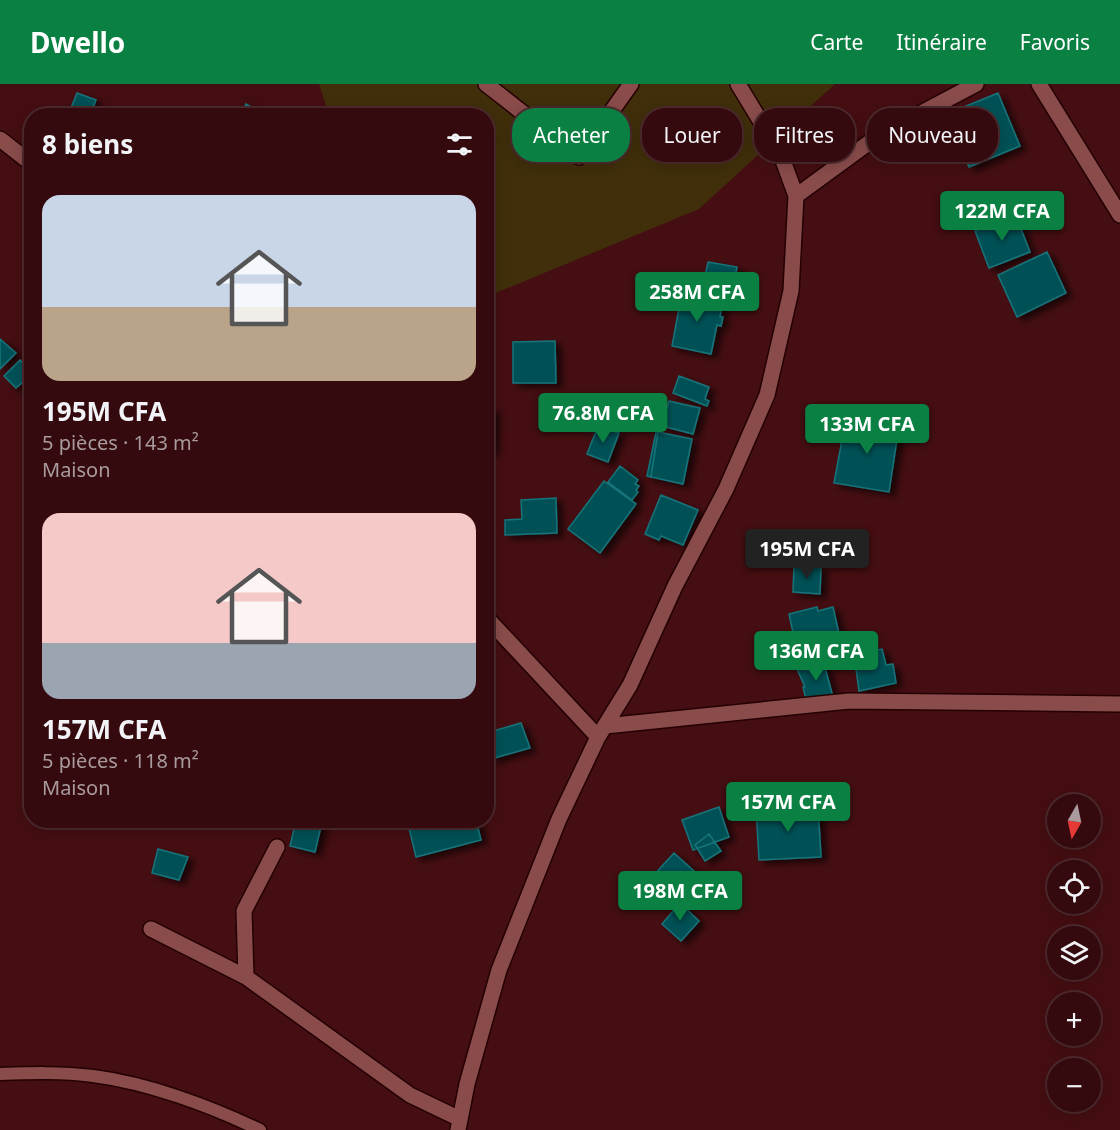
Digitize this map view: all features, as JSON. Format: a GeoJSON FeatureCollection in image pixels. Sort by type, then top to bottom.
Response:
{"type":"FeatureCollection","features":[{"type":"Feature","properties":{"kind":"street"},"geometry":{"type":"LineString","coordinates":[[486,84],[579,157],[631,84]]}},
{"type":"Feature","properties":{"kind":"street"},"geometry":{"type":"LineString","coordinates":[[151,929],[246,977],[410,1095],[459,1124],[467,1084],[499,970],[559,819],[601,731],[630,685],[675,586],[726,489],[767,395],[791,291],[796,196],[781,155],[738,84]]}},
{"type":"Feature","properties":{"kind":"street"},"geometry":{"type":"LineString","coordinates":[[796,196],[878,136],[976,84]]}},
{"type":"Feature","properties":{"kind":"street"},"geometry":{"type":"LineString","coordinates":[[1040,84],[1120,215]]}},
{"type":"Feature","properties":{"kind":"street"},"geometry":{"type":"LineString","coordinates":[[0,139],[24,158]]}},
{"type":"Feature","properties":{"kind":"street"},"geometry":{"type":"LineString","coordinates":[[494,625],[601,731]]}},
{"type":"Feature","properties":{"kind":"street"},"geometry":{"type":"LineString","coordinates":[[601,731],[849,701],[1120,704]]}},
{"type":"Feature","properties":{"kind":"street"},"geometry":{"type":"LineString","coordinates":[[246,977],[244,910],[277,847]]}},
{"type":"Feature","properties":{"kind":"lane"},"geometry":{"type":"LineString","coordinates":[[0,1074],[93,1076],[144,1087],[229,1115],[260,1130]]}},
{"type":"Feature","properties":{"kind":"shaded area"},"geometry":{"type":"Polygon","coordinates":[[[319,84],[835,84],[809,108],[754,108],[754,158],[699,209],[494,294],[494,108],[327,108],[319,84]]]}},
{"type":"Feature","properties":{"kind":"building"},"geometry":{"type":"Polygon","coordinates":[[[77,93],[96,100],[93,108],[71,108],[77,93]]]}},
{"type":"Feature","properties":{"kind":"building"},"geometry":{"type":"Polygon","coordinates":[[[998,93],[1020,146],[998,155],[998,108],[962,108],[998,93]]]}},
{"type":"Feature","properties":{"kind":"building"},"geometry":{"type":"Polygon","coordinates":[[[967,162],[981,162],[969,167],[967,162]]]}},
{"type":"Feature","properties":{"kind":"building"},"geometry":{"type":"Polygon","coordinates":[[[1016,216],[1030,252],[989,268],[975,231],[1016,216]]]}},
{"type":"Feature","properties":{"kind":"building"},"geometry":{"type":"Polygon","coordinates":[[[1047,252],[1066,293],[1017,317],[998,275],[1047,252]]]}},
{"type":"Feature","properties":{"kind":"building"},"geometry":{"type":"Polygon","coordinates":[[[708,262],[737,267],[732,294],[703,288],[704,284],[700,284],[702,276],[705,276],[708,262]]]}},
{"type":"Feature","properties":{"kind":"building"},"geometry":{"type":"Polygon","coordinates":[[[682,292],[723,300],[721,326],[717,325],[711,354],[672,346],[682,292]]]}},
{"type":"Feature","properties":{"kind":"building"},"geometry":{"type":"Polygon","coordinates":[[[0,339],[16,353],[0,369],[0,339]]]}},
{"type":"Feature","properties":{"kind":"building"},"geometry":{"type":"Polygon","coordinates":[[[555,341],[556,383],[513,383],[513,342],[555,341]]]}},
{"type":"Feature","properties":{"kind":"building"},"geometry":{"type":"Polygon","coordinates":[[[20,360],[24,365],[24,381],[16,388],[4,376],[20,360]]]}},
{"type":"Feature","properties":{"kind":"building"},"geometry":{"type":"Polygon","coordinates":[[[679,376],[709,387],[705,399],[709,401],[707,406],[673,393],[679,376]]]}},
{"type":"Feature","properties":{"kind":"building"},"geometry":{"type":"Polygon","coordinates":[[[669,401],[700,408],[693,434],[662,426],[669,401]]]}},
{"type":"Feature","properties":{"kind":"building"},"geometry":{"type":"Polygon","coordinates":[[[846,418],[899,426],[889,492],[834,483],[846,418]]]}},
{"type":"Feature","properties":{"kind":"building"},"geometry":{"type":"Polygon","coordinates":[[[598,426],[619,433],[608,462],[587,454],[598,426]]]}},
{"type":"Feature","properties":{"kind":"building"},"geometry":{"type":"Polygon","coordinates":[[[656,432],[658,432],[651,477],[647,476],[656,432]]]}},
{"type":"Feature","properties":{"kind":"building"},"geometry":{"type":"Polygon","coordinates":[[[658,432],[692,439],[683,484],[651,477],[658,432]]]}},
{"type":"Feature","properties":{"kind":"building"},"geometry":{"type":"Polygon","coordinates":[[[620,466],[638,480],[635,484],[639,486],[636,490],[638,492],[632,500],[608,482],[620,466]]]}},
{"type":"Feature","properties":{"kind":"building"},"geometry":{"type":"Polygon","coordinates":[[[604,481],[636,504],[600,553],[568,529],[604,481]]]}},
{"type":"Feature","properties":{"kind":"building"},"geometry":{"type":"Polygon","coordinates":[[[661,495],[698,510],[683,545],[661,536],[659,540],[645,534],[661,495]]]}},
{"type":"Feature","properties":{"kind":"building"},"geometry":{"type":"Polygon","coordinates":[[[556,498],[557,533],[505,535],[505,520],[522,519],[521,500],[556,498]]]}},
{"type":"Feature","properties":{"kind":"building"},"geometry":{"type":"Polygon","coordinates":[[[794,566],[821,567],[820,594],[793,592],[794,566]]]}},
{"type":"Feature","properties":{"kind":"building"},"geometry":{"type":"Polygon","coordinates":[[[817,607],[818,611],[833,607],[842,647],[798,656],[789,614],[817,607]]]}},
{"type":"Feature","properties":{"kind":"building"},"geometry":{"type":"Polygon","coordinates":[[[882,649],[886,665],[893,664],[896,683],[859,691],[854,654],[882,649]]]}},
{"type":"Feature","properties":{"kind":"building"},"geometry":{"type":"Polygon","coordinates":[[[823,660],[833,697],[807,703],[803,687],[805,687],[797,669],[823,660]]]}},
{"type":"Feature","properties":{"kind":"building"},"geometry":{"type":"Polygon","coordinates":[[[521,723],[530,748],[494,758],[494,731],[521,723]]]}},
{"type":"Feature","properties":{"kind":"building"},"geometry":{"type":"Polygon","coordinates":[[[818,806],[821,857],[759,860],[756,808],[818,806]]]}},
{"type":"Feature","properties":{"kind":"building"},"geometry":{"type":"Polygon","coordinates":[[[719,807],[729,837],[693,850],[682,820],[719,807]]]}},
{"type":"Feature","properties":{"kind":"building"},"geometry":{"type":"Polygon","coordinates":[[[294,828],[321,828],[315,852],[290,846],[294,828]]]}},
{"type":"Feature","properties":{"kind":"building"},"geometry":{"type":"Polygon","coordinates":[[[409,828],[478,828],[481,840],[416,857],[409,828]]]}},
{"type":"Feature","properties":{"kind":"building"},"geometry":{"type":"Polygon","coordinates":[[[709,834],[721,851],[705,861],[695,845],[709,834]]]}},
{"type":"Feature","properties":{"kind":"building"},"geometry":{"type":"Polygon","coordinates":[[[158,849],[188,857],[179,880],[152,873],[158,849]]]}},
{"type":"Feature","properties":{"kind":"building"},"geometry":{"type":"Polygon","coordinates":[[[674,853],[703,879],[682,903],[652,877],[674,853]]]}},
{"type":"Feature","properties":{"kind":"building"},"geometry":{"type":"Polygon","coordinates":[[[680,903],[699,921],[681,941],[662,924],[680,903]]]}}]}
